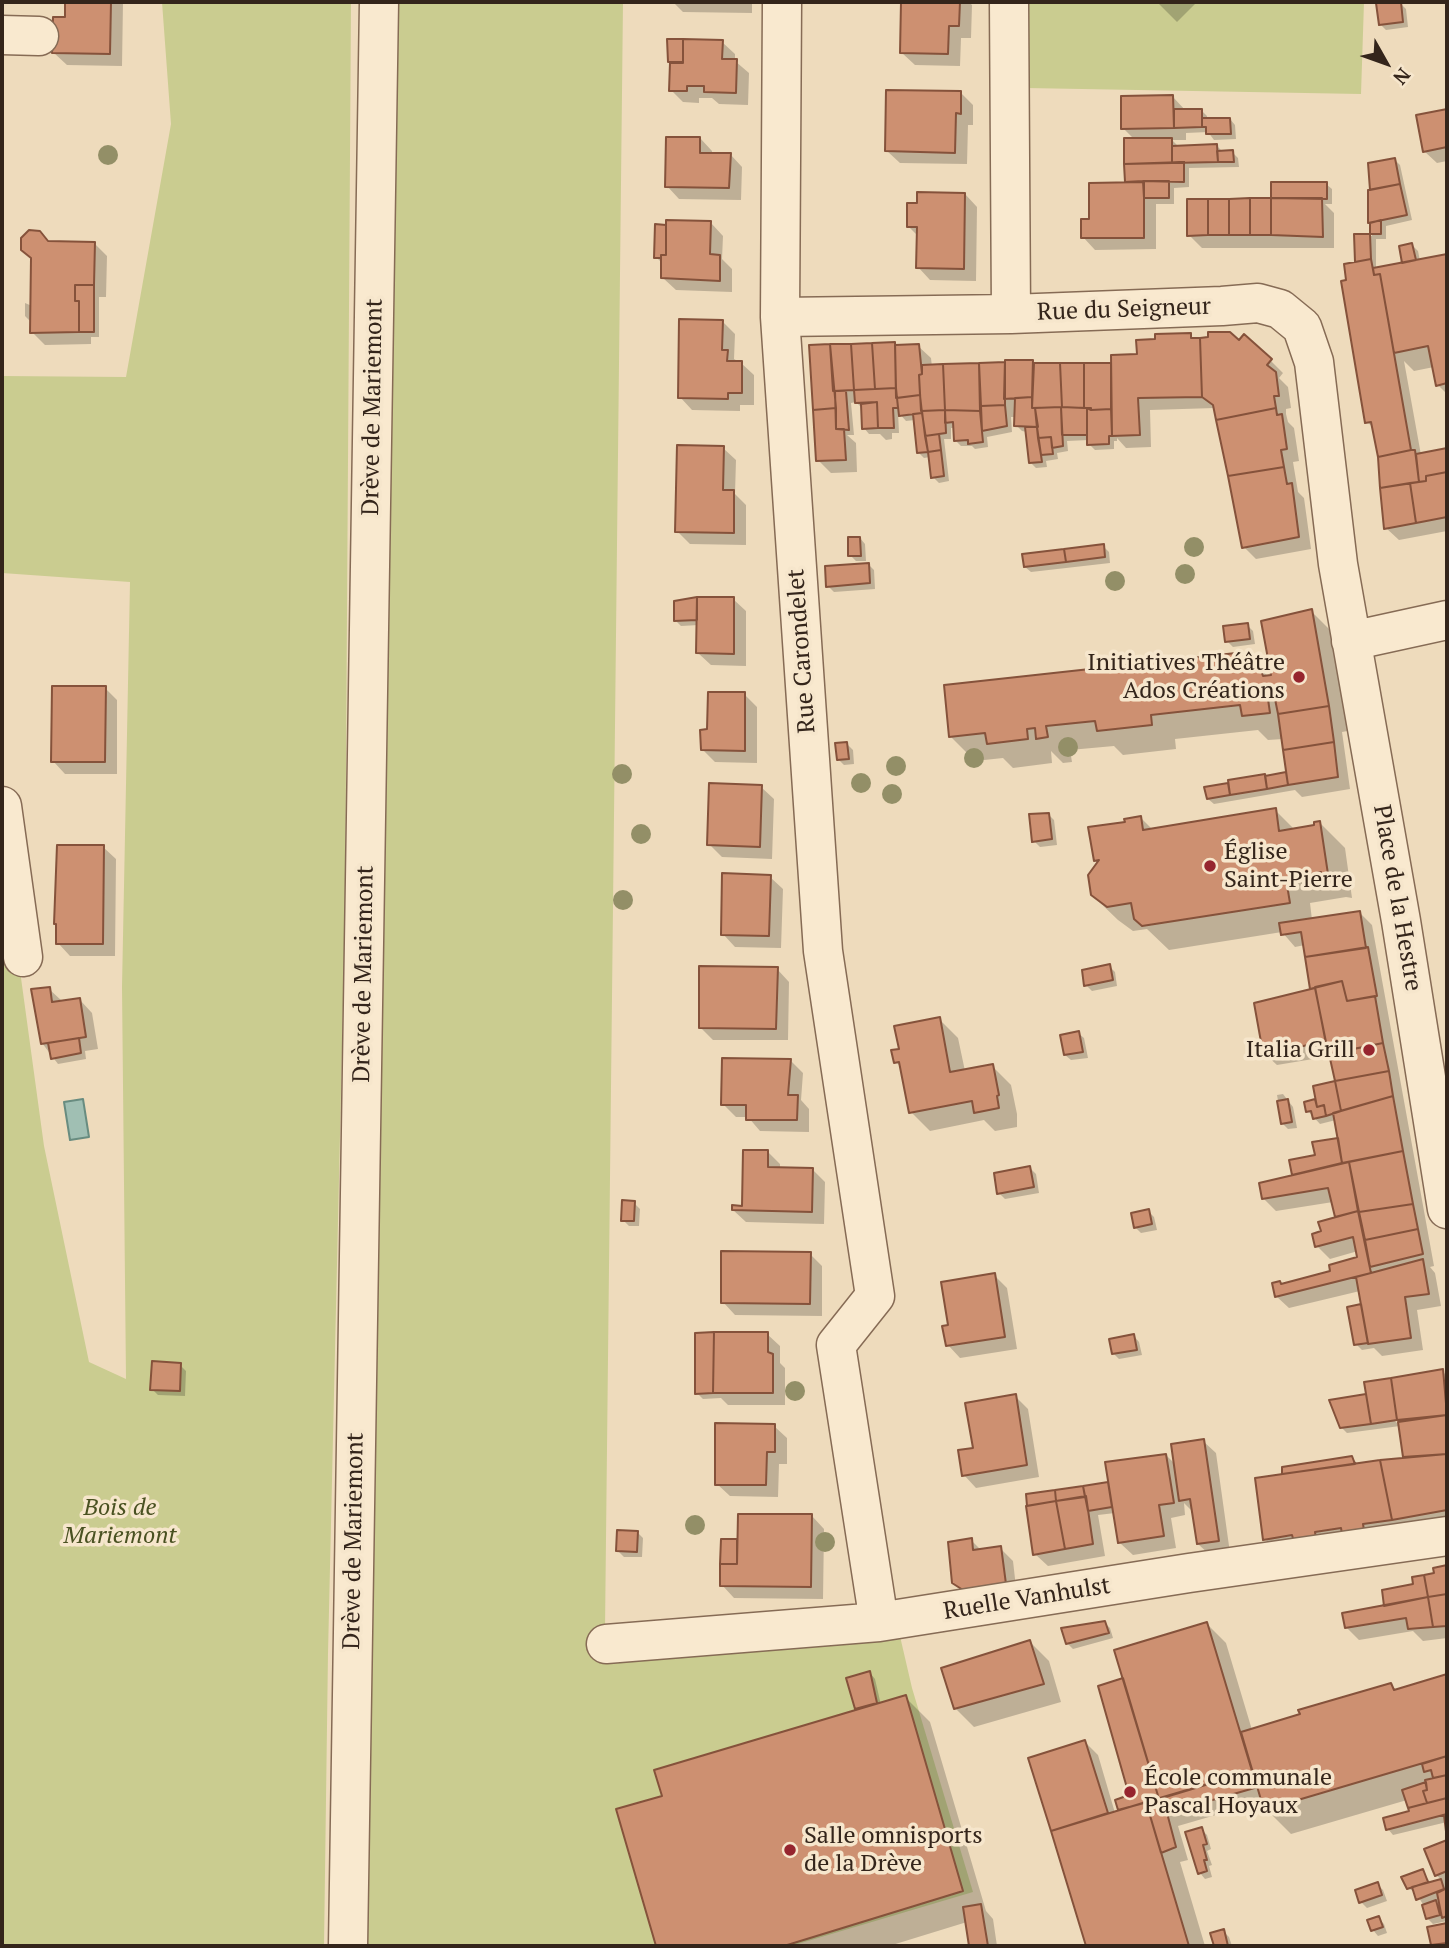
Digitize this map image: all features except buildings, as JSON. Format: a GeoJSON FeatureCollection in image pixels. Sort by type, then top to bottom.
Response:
{"type":"FeatureCollection","features":[{"type":"Feature","properties":{"kind":"street","name":"Drève de Mariemont"},"geometry":{"type":"LineString","coordinates":[[348,1946],[379,2]]}},
{"type":"Feature","properties":{"kind":"street","name":"Rue Carondelet"},"geometry":{"type":"LineString","coordinates":[[782,2],[780,317],[823,951],[875,1296],[836,1345],[879,1622]]}},
{"type":"Feature","properties":{"kind":"street","name":"Rue du Seigneur"},"geometry":{"type":"LineString","coordinates":[[1009,2],[1011,314],[1244,303],[1258,303],[1280,309],[1302,327],[1314,362],[1338,564]]}},
{"type":"Feature","properties":{"kind":"street"},"geometry":{"type":"LineString","coordinates":[[780,317],[1011,314]]}},
{"type":"Feature","properties":{"kind":"street","name":"Place de la Hestre"},"geometry":{"type":"LineString","coordinates":[[1338,564],[1443,1154],[1447,1209]]}},
{"type":"Feature","properties":{"kind":"street"},"geometry":{"type":"LineString","coordinates":[[1350,641],[1447,620]]}},
{"type":"Feature","properties":{"kind":"street"},"geometry":{"type":"LineString","coordinates":[[2,806],[23,957]]}},
{"type":"Feature","properties":{"kind":"street","name":"Ruelle Vanhulst"},"geometry":{"type":"LineString","coordinates":[[606,1644],[879,1622],[1447,1536]]}},
{"type":"Feature","properties":{"kind":"green space","name":"Bois de Mariemont"},"geometry":{"type":"Polygon","coordinates":[[[162,2],[351,2],[345,918],[324,1946],[2,1946],[2,839],[44,1146],[89,1362],[126,1379],[122,987],[130,582],[2,573],[2,376],[126,377],[171,124],[162,2]]]}},
{"type":"Feature","properties":{"kind":"green space"},"geometry":{"type":"Polygon","coordinates":[[[379,2],[623,2],[605,1629],[896,1619],[912,1688],[973,1892],[791,1946],[348,1946],[379,2]]]}},
{"type":"Feature","properties":{"kind":"green space"},"geometry":{"type":"Polygon","coordinates":[[[1009,2],[1364,2],[1361,94],[1026,88],[1009,2]]]}},
{"type":"Feature","properties":{"kind":"shaded area"},"geometry":{"type":"Polygon","coordinates":[[[83,1099],[89,1137],[70,1140],[64,1102],[83,1099]]]}},
{"type":"Feature","properties":{"kind":"place","name":"Initiatives Théâtre Ados Créations"},"geometry":{"type":"Point","coordinates":[1299,677]}},
{"type":"Feature","properties":{"kind":"place","name":"Église Saint-Pierre"},"geometry":{"type":"Point","coordinates":[1210,866]}},
{"type":"Feature","properties":{"kind":"place","name":"Italia Grill"},"geometry":{"type":"Point","coordinates":[1369,1050]}},
{"type":"Feature","properties":{"kind":"place","name":"École communale Pascal Hoyaux"},"geometry":{"type":"Point","coordinates":[1130,1792]}},
{"type":"Feature","properties":{"kind":"place","name":"Salle omnisports de la Drève"},"geometry":{"type":"Point","coordinates":[790,1850]}}]}
